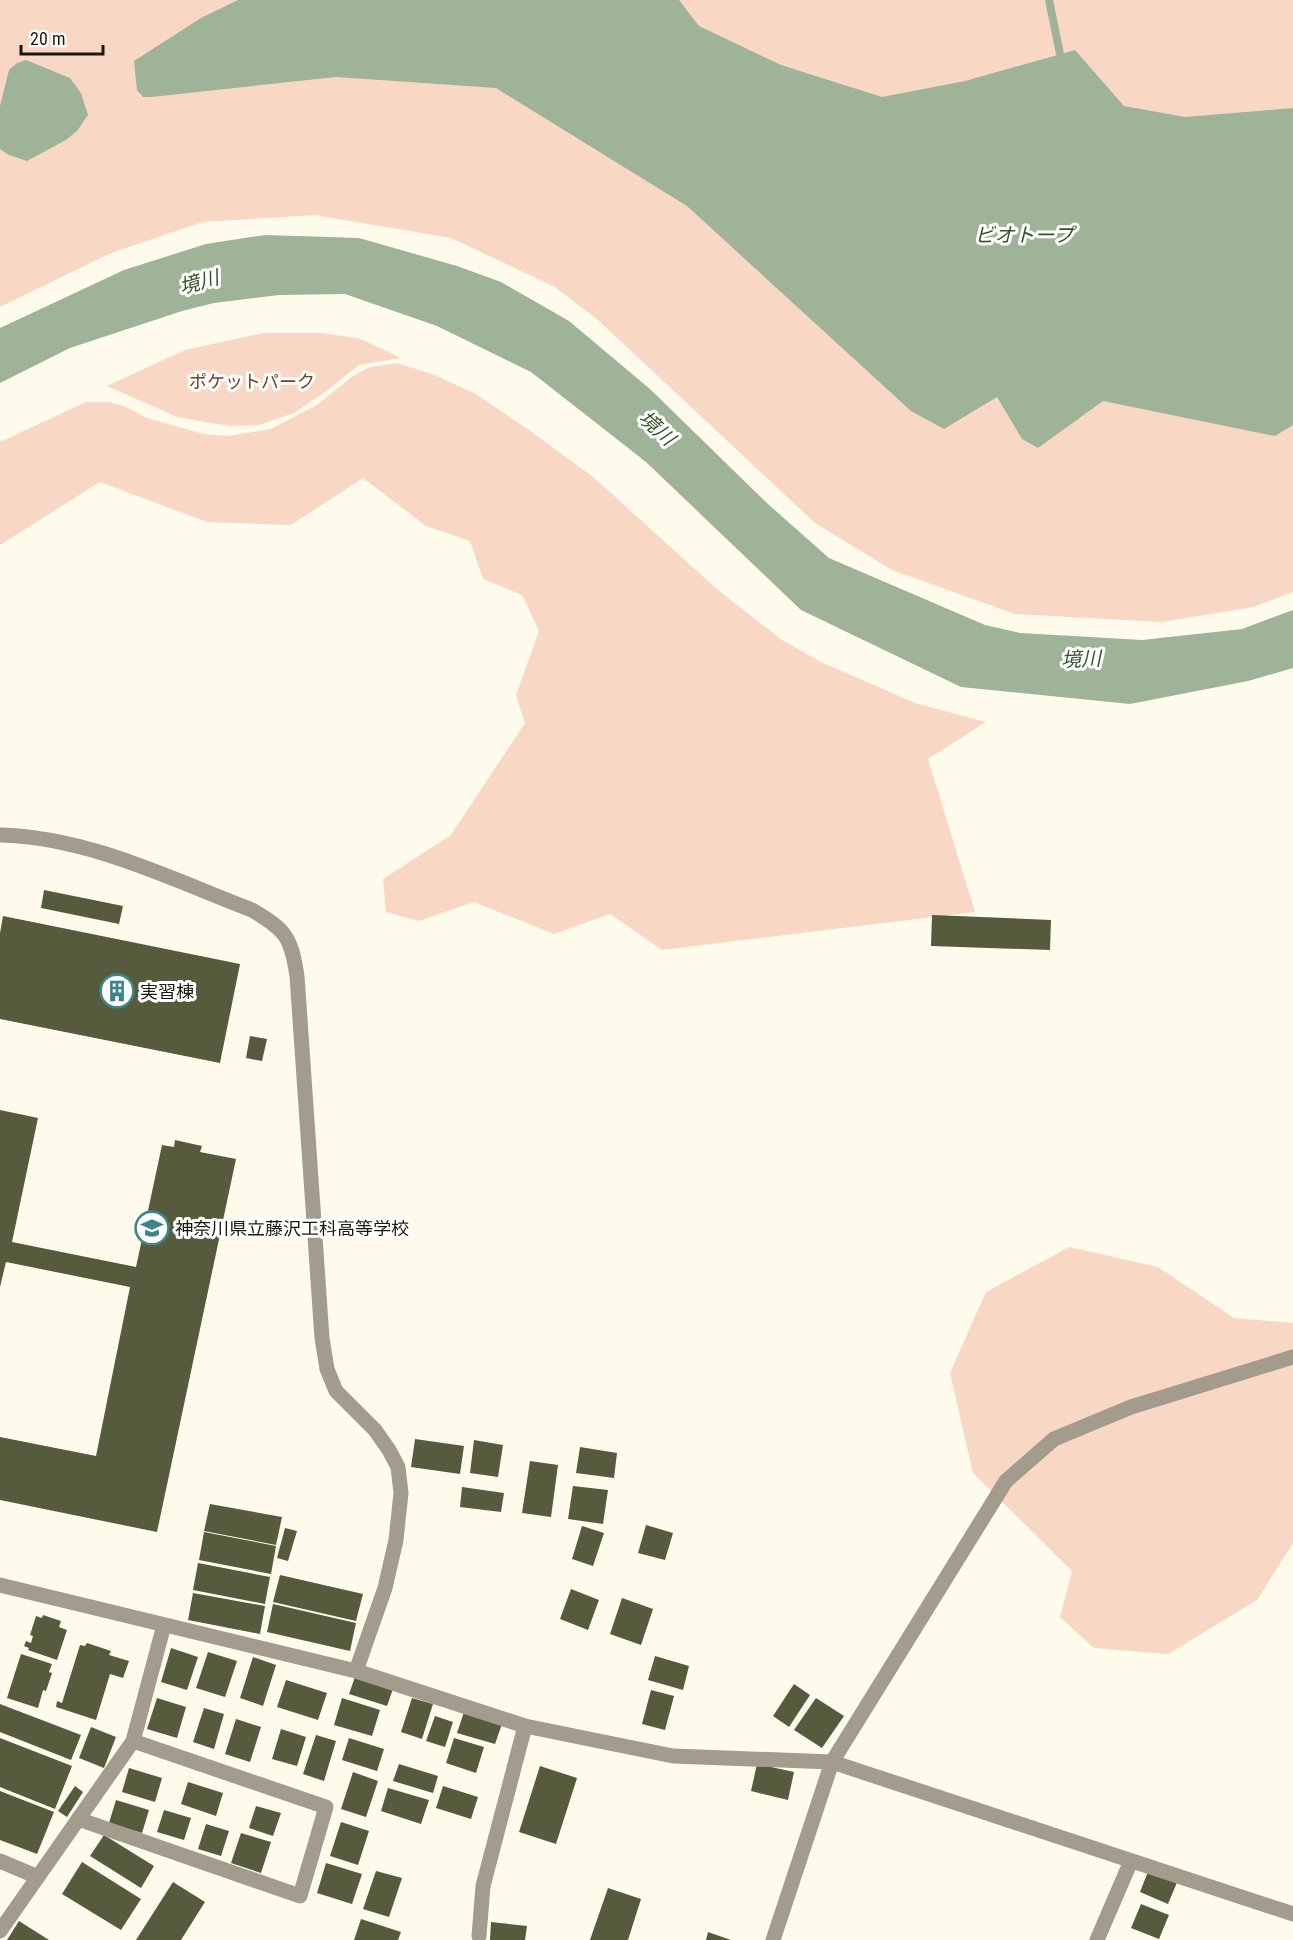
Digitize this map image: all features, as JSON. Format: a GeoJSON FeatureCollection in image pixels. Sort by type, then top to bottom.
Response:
{"type":"FeatureCollection","features":[{"type":"Feature","properties":{"kind":"street"},"geometry":{"type":"LineString","coordinates":[[0,835],[55,840],[86,847],[252,910],[273,922],[287,936],[293,951],[297,976],[322,1338],[327,1369],[336,1391],[375,1430],[389,1450],[398,1467],[401,1493],[396,1540],[385,1588],[356,1671]]}},
{"type":"Feature","properties":{"kind":"street"},"geometry":{"type":"LineString","coordinates":[[773,1940],[832,1762],[1006,1481],[1054,1439],[1131,1407],[1293,1357]]}},
{"type":"Feature","properties":{"kind":"street"},"geometry":{"type":"LineString","coordinates":[[0,1585],[356,1671],[525,1726],[673,1756],[832,1762],[1293,1914]]}},
{"type":"Feature","properties":{"kind":"street"},"geometry":{"type":"LineString","coordinates":[[0,1931],[133,1741],[164,1625]]}},
{"type":"Feature","properties":{"kind":"street"},"geometry":{"type":"LineString","coordinates":[[479,1935],[483,1886],[525,1726]]}},
{"type":"Feature","properties":{"kind":"street"},"geometry":{"type":"LineString","coordinates":[[78,1819],[300,1896],[326,1807],[133,1741]]}},
{"type":"Feature","properties":{"kind":"street"},"geometry":{"type":"LineString","coordinates":[[0,1861],[38,1877]]}},
{"type":"Feature","properties":{"kind":"street"},"geometry":{"type":"LineString","coordinates":[[1097,1940],[1131,1861]]}},
{"type":"Feature","properties":{"kind":"green space"},"geometry":{"type":"Polygon","coordinates":[[[0,0],[1293,0],[1293,592],[1253,607],[1162,622],[1015,614],[892,570],[815,523],[599,321],[555,287],[451,238],[315,215],[203,222],[111,253],[0,307],[0,0]]]}},
{"type":"Feature","properties":{"kind":"green space","name":"ポケットパーク"},"geometry":{"type":"Polygon","coordinates":[[[263,333],[322,333],[361,339],[401,358],[359,365],[294,413],[259,425],[229,426],[177,417],[107,386],[185,350],[263,333]]]}},
{"type":"Feature","properties":{"kind":"green space"},"geometry":{"type":"Polygon","coordinates":[[[397,363],[432,374],[476,394],[533,433],[592,476],[718,590],[782,640],[821,662],[915,703],[986,722],[928,759],[975,912],[662,950],[610,914],[554,934],[474,902],[419,921],[386,912],[383,879],[451,835],[525,723],[516,695],[539,631],[522,595],[483,579],[470,541],[426,526],[363,478],[291,525],[207,522],[100,482],[0,545],[0,442],[86,402],[109,402],[124,406],[147,418],[204,434],[228,436],[271,429],[317,405],[353,376],[370,367],[397,363]]]}},
{"type":"Feature","properties":{"kind":"green space"},"geometry":{"type":"Polygon","coordinates":[[[1069,1247],[1158,1267],[1234,1318],[1293,1323],[1293,1543],[1257,1600],[1168,1654],[1094,1648],[1060,1617],[1072,1571],[973,1473],[950,1373],[986,1292],[1069,1247]]]}},
{"type":"Feature","properties":{"kind":"water","name":"ビオトープ"},"geometry":{"type":"Polygon","coordinates":[[[238,0],[679,0],[699,26],[781,65],[882,97],[965,81],[1075,50],[1124,106],[1185,117],[1293,108],[1293,425],[1275,436],[1103,401],[1038,448],[1022,439],[997,397],[944,429],[911,411],[687,206],[496,88],[336,77],[143,97],[137,90],[134,61],[201,18],[238,0]]]}},
{"type":"Feature","properties":{"kind":"water"},"geometry":{"type":"Polygon","coordinates":[[[26,60],[70,78],[81,93],[88,115],[77,131],[66,140],[27,161],[9,155],[0,149],[0,106],[9,70],[17,63],[26,60]]]}},
{"type":"Feature","properties":{"kind":"water","name":"境川"},"geometry":{"type":"Polygon","coordinates":[[[265,235],[359,238],[457,266],[501,282],[569,321],[650,389],[769,505],[829,558],[985,625],[1020,633],[1142,640],[1242,629],[1293,610],[1293,668],[1248,681],[1130,704],[961,687],[801,610],[646,462],[531,372],[437,326],[345,294],[279,295],[214,303],[182,311],[70,348],[0,383],[0,328],[124,270],[206,244],[265,235]]]}},
{"type":"Feature","properties":{"kind":"building"},"geometry":{"type":"Polygon","coordinates":[[[44,890],[123,906],[119,924],[41,908],[44,890]]]}},
{"type":"Feature","properties":{"kind":"building"},"geometry":{"type":"Polygon","coordinates":[[[932,915],[1051,920],[1050,950],[931,946],[932,915]]]}},
{"type":"Feature","properties":{"kind":"building","name":"実習棟"},"geometry":{"type":"Polygon","coordinates":[[[3,916],[240,964],[220,1063],[0,1019],[0,933],[3,916]]]}},
{"type":"Feature","properties":{"kind":"building"},"geometry":{"type":"Polygon","coordinates":[[[250,1036],[267,1039],[262,1061],[246,1058],[250,1036]]]}},
{"type":"Feature","properties":{"kind":"building"},"geometry":{"type":"Polygon","coordinates":[[[0,1110],[38,1118],[12,1242],[136,1267],[162,1145],[174,1147],[175,1140],[202,1146],[200,1152],[236,1159],[157,1532],[0,1500],[0,1437],[96,1456],[130,1287],[6,1262],[0,1287],[0,1110]]]}},
{"type":"Feature","properties":{"kind":"building"},"geometry":{"type":"Polygon","coordinates":[[[415,1439],[464,1446],[460,1474],[411,1467],[415,1439]]]}},
{"type":"Feature","properties":{"kind":"building"},"geometry":{"type":"Polygon","coordinates":[[[474,1440],[503,1445],[498,1477],[470,1473],[474,1440]]]}},
{"type":"Feature","properties":{"kind":"building"},"geometry":{"type":"Polygon","coordinates":[[[580,1447],[617,1453],[614,1478],[576,1473],[580,1447]]]}},
{"type":"Feature","properties":{"kind":"building"},"geometry":{"type":"Polygon","coordinates":[[[530,1461],[558,1465],[551,1517],[522,1513],[530,1461]]]}},
{"type":"Feature","properties":{"kind":"building"},"geometry":{"type":"Polygon","coordinates":[[[573,1486],[608,1490],[603,1524],[568,1519],[573,1486]]]}},
{"type":"Feature","properties":{"kind":"building"},"geometry":{"type":"Polygon","coordinates":[[[462,1487],[504,1493],[501,1512],[460,1507],[462,1487]]]}},
{"type":"Feature","properties":{"kind":"building"},"geometry":{"type":"Polygon","coordinates":[[[210,1504],[282,1517],[276,1545],[204,1531],[210,1504]]]}},
{"type":"Feature","properties":{"kind":"building"},"geometry":{"type":"Polygon","coordinates":[[[646,1525],[673,1533],[665,1560],[638,1553],[646,1525]]]}},
{"type":"Feature","properties":{"kind":"building"},"geometry":{"type":"Polygon","coordinates":[[[582,1526],[604,1533],[593,1566],[572,1559],[582,1526]]]}},
{"type":"Feature","properties":{"kind":"building"},"geometry":{"type":"Polygon","coordinates":[[[285,1528],[297,1531],[288,1561],[277,1558],[285,1528]]]}},
{"type":"Feature","properties":{"kind":"building"},"geometry":{"type":"Polygon","coordinates":[[[204,1532],[276,1546],[271,1574],[199,1560],[204,1532]]]}},
{"type":"Feature","properties":{"kind":"building"},"geometry":{"type":"Polygon","coordinates":[[[198,1563],[270,1577],[265,1604],[193,1590],[198,1563]]]}},
{"type":"Feature","properties":{"kind":"building"},"geometry":{"type":"Polygon","coordinates":[[[280,1575],[363,1594],[356,1621],[273,1602],[280,1575]]]}},
{"type":"Feature","properties":{"kind":"building"},"geometry":{"type":"Polygon","coordinates":[[[571,1589],[599,1600],[588,1630],[560,1619],[571,1589]]]}},
{"type":"Feature","properties":{"kind":"building"},"geometry":{"type":"Polygon","coordinates":[[[193,1593],[265,1606],[260,1634],[188,1620],[193,1593]]]}},
{"type":"Feature","properties":{"kind":"building"},"geometry":{"type":"Polygon","coordinates":[[[622,1598],[653,1609],[641,1645],[610,1634],[622,1598]]]}},
{"type":"Feature","properties":{"kind":"building"},"geometry":{"type":"Polygon","coordinates":[[[273,1604],[356,1623],[350,1651],[267,1632],[273,1604]]]}},
{"type":"Feature","properties":{"kind":"building"},"geometry":{"type":"Polygon","coordinates":[[[43,1615],[61,1621],[59,1627],[67,1630],[57,1660],[28,1650],[29,1648],[24,1646],[26,1641],[31,1643],[33,1636],[30,1635],[36,1616],[42,1618],[43,1615]]]}},
{"type":"Feature","properties":{"kind":"building"},"geometry":{"type":"Polygon","coordinates":[[[87,1643],[111,1651],[109,1655],[129,1661],[123,1678],[110,1674],[96,1720],[56,1707],[57,1701],[62,1703],[80,1645],[85,1646],[87,1643]]]}},
{"type":"Feature","properties":{"kind":"building"},"geometry":{"type":"Polygon","coordinates":[[[171,1648],[198,1657],[187,1690],[161,1682],[171,1648]]]}},
{"type":"Feature","properties":{"kind":"building"},"geometry":{"type":"Polygon","coordinates":[[[208,1652],[237,1661],[225,1697],[196,1688],[208,1652]]]}},
{"type":"Feature","properties":{"kind":"building"},"geometry":{"type":"Polygon","coordinates":[[[21,1654],[52,1664],[49,1672],[52,1673],[46,1691],[43,1690],[38,1708],[7,1698],[21,1654]]]}},
{"type":"Feature","properties":{"kind":"building"},"geometry":{"type":"Polygon","coordinates":[[[655,1656],[689,1666],[683,1690],[648,1680],[655,1656]]]}},
{"type":"Feature","properties":{"kind":"building"},"geometry":{"type":"Polygon","coordinates":[[[253,1657],[276,1665],[263,1706],[240,1698],[253,1657]]]}},
{"type":"Feature","properties":{"kind":"building"},"geometry":{"type":"Polygon","coordinates":[[[355,1677],[393,1689],[387,1706],[349,1694],[355,1677]]]}},
{"type":"Feature","properties":{"kind":"building"},"geometry":{"type":"Polygon","coordinates":[[[286,1680],[327,1693],[318,1720],[277,1707],[286,1680]]]}},
{"type":"Feature","properties":{"kind":"building"},"geometry":{"type":"Polygon","coordinates":[[[794,1684],[810,1695],[789,1727],[773,1716],[794,1684]]]}},
{"type":"Feature","properties":{"kind":"building"},"geometry":{"type":"Polygon","coordinates":[[[651,1690],[674,1696],[665,1730],[642,1724],[651,1690]]]}},
{"type":"Feature","properties":{"kind":"building"},"geometry":{"type":"Polygon","coordinates":[[[157,1698],[186,1707],[177,1738],[147,1729],[157,1698]]]}},
{"type":"Feature","properties":{"kind":"building"},"geometry":{"type":"Polygon","coordinates":[[[342,1698],[380,1710],[372,1736],[334,1725],[342,1698]]]}},
{"type":"Feature","properties":{"kind":"building"},"geometry":{"type":"Polygon","coordinates":[[[412,1698],[433,1704],[422,1739],[401,1732],[412,1698]]]}},
{"type":"Feature","properties":{"kind":"building"},"geometry":{"type":"Polygon","coordinates":[[[816,1698],[844,1716],[822,1748],[794,1730],[816,1698]]]}},
{"type":"Feature","properties":{"kind":"building"},"geometry":{"type":"Polygon","coordinates":[[[0,1704],[81,1735],[71,1760],[0,1732],[0,1704]]]}},
{"type":"Feature","properties":{"kind":"building"},"geometry":{"type":"Polygon","coordinates":[[[204,1708],[224,1714],[214,1749],[193,1742],[204,1708]]]}},
{"type":"Feature","properties":{"kind":"building"},"geometry":{"type":"Polygon","coordinates":[[[464,1712],[502,1724],[495,1744],[457,1733],[464,1712]]]}},
{"type":"Feature","properties":{"kind":"building"},"geometry":{"type":"Polygon","coordinates":[[[435,1716],[453,1722],[445,1747],[426,1741],[435,1716]]]}},
{"type":"Feature","properties":{"kind":"building"},"geometry":{"type":"Polygon","coordinates":[[[236,1719],[261,1727],[250,1762],[225,1754],[236,1719]]]}},
{"type":"Feature","properties":{"kind":"building"},"geometry":{"type":"Polygon","coordinates":[[[91,1727],[116,1737],[104,1768],[79,1758],[91,1727]]]}},
{"type":"Feature","properties":{"kind":"building"},"geometry":{"type":"Polygon","coordinates":[[[281,1729],[306,1737],[297,1766],[272,1759],[281,1729]]]}},
{"type":"Feature","properties":{"kind":"building"},"geometry":{"type":"Polygon","coordinates":[[[316,1735],[336,1741],[324,1781],[303,1774],[316,1735]]]}},
{"type":"Feature","properties":{"kind":"building"},"geometry":{"type":"Polygon","coordinates":[[[0,1738],[72,1766],[55,1809],[0,1787],[0,1738]]]}},
{"type":"Feature","properties":{"kind":"building"},"geometry":{"type":"Polygon","coordinates":[[[349,1738],[384,1749],[377,1771],[342,1760],[349,1738]]]}},
{"type":"Feature","properties":{"kind":"building"},"geometry":{"type":"Polygon","coordinates":[[[454,1738],[484,1747],[476,1773],[446,1763],[454,1738]]]}},
{"type":"Feature","properties":{"kind":"building"},"geometry":{"type":"Polygon","coordinates":[[[399,1764],[438,1776],[433,1793],[393,1781],[399,1764]]]}},
{"type":"Feature","properties":{"kind":"building"},"geometry":{"type":"Polygon","coordinates":[[[757,1764],[794,1772],[788,1800],[751,1791],[757,1764]]]}},
{"type":"Feature","properties":{"kind":"building"},"geometry":{"type":"Polygon","coordinates":[[[540,1766],[577,1778],[556,1844],[519,1832],[540,1766]]]}},
{"type":"Feature","properties":{"kind":"building"},"geometry":{"type":"Polygon","coordinates":[[[129,1768],[162,1778],[155,1802],[122,1792],[129,1768]]]}},
{"type":"Feature","properties":{"kind":"building"},"geometry":{"type":"Polygon","coordinates":[[[353,1772],[378,1781],[366,1817],[341,1809],[353,1772]]]}},
{"type":"Feature","properties":{"kind":"building"},"geometry":{"type":"Polygon","coordinates":[[[188,1782],[223,1793],[216,1816],[181,1804],[188,1782]]]}},
{"type":"Feature","properties":{"kind":"building"},"geometry":{"type":"Polygon","coordinates":[[[75,1786],[83,1792],[67,1817],[58,1811],[75,1786]]]}},
{"type":"Feature","properties":{"kind":"building"},"geometry":{"type":"Polygon","coordinates":[[[443,1786],[478,1797],[471,1819],[436,1808],[443,1786]]]}},
{"type":"Feature","properties":{"kind":"building"},"geometry":{"type":"Polygon","coordinates":[[[388,1788],[429,1800],[421,1824],[381,1811],[388,1788]]]}},
{"type":"Feature","properties":{"kind":"building"},"geometry":{"type":"Polygon","coordinates":[[[0,1791],[54,1812],[37,1854],[0,1840],[0,1791]]]}},
{"type":"Feature","properties":{"kind":"building"},"geometry":{"type":"Polygon","coordinates":[[[116,1800],[149,1810],[142,1833],[109,1823],[116,1800]]]}},
{"type":"Feature","properties":{"kind":"building"},"geometry":{"type":"Polygon","coordinates":[[[256,1806],[281,1813],[273,1836],[249,1828],[256,1806]]]}},
{"type":"Feature","properties":{"kind":"building"},"geometry":{"type":"Polygon","coordinates":[[[164,1810],[191,1818],[184,1840],[157,1832],[164,1810]]]}},
{"type":"Feature","properties":{"kind":"building"},"geometry":{"type":"Polygon","coordinates":[[[341,1822],[369,1831],[358,1865],[330,1856],[341,1822]]]}},
{"type":"Feature","properties":{"kind":"building"},"geometry":{"type":"Polygon","coordinates":[[[206,1824],[229,1831],[221,1856],[198,1849],[206,1824]]]}},
{"type":"Feature","properties":{"kind":"building"},"geometry":{"type":"Polygon","coordinates":[[[241,1833],[271,1842],[261,1873],[231,1863],[241,1833]]]}},
{"type":"Feature","properties":{"kind":"building"},"geometry":{"type":"Polygon","coordinates":[[[104,1835],[154,1866],[141,1888],[90,1856],[104,1835]]]}},
{"type":"Feature","properties":{"kind":"building"},"geometry":{"type":"Polygon","coordinates":[[[82,1862],[141,1899],[121,1930],[62,1894],[82,1862]]]}},
{"type":"Feature","properties":{"kind":"building"},"geometry":{"type":"Polygon","coordinates":[[[326,1863],[362,1874],[352,1904],[317,1893],[326,1863]]]}},
{"type":"Feature","properties":{"kind":"building"},"geometry":{"type":"Polygon","coordinates":[[[1149,1869],[1178,1880],[1168,1904],[1140,1892],[1149,1869]]]}},
{"type":"Feature","properties":{"kind":"building"},"geometry":{"type":"Polygon","coordinates":[[[376,1871],[402,1878],[389,1917],[363,1909],[376,1871]]]}},
{"type":"Feature","properties":{"kind":"building"},"geometry":{"type":"Polygon","coordinates":[[[173,1882],[205,1902],[181,1940],[136,1940],[173,1882]]]}},
{"type":"Feature","properties":{"kind":"building"},"geometry":{"type":"Polygon","coordinates":[[[608,1888],[641,1899],[628,1940],[590,1940],[608,1888]]]}},
{"type":"Feature","properties":{"kind":"building"},"geometry":{"type":"Polygon","coordinates":[[[1141,1904],[1169,1915],[1159,1939],[1131,1928],[1141,1904]]]}},
{"type":"Feature","properties":{"kind":"building"},"geometry":{"type":"Polygon","coordinates":[[[361,1919],[401,1932],[398,1940],[354,1940],[361,1919]]]}},
{"type":"Feature","properties":{"kind":"building"},"geometry":{"type":"Polygon","coordinates":[[[19,1921],[49,1940],[7,1940],[19,1921]]]}},
{"type":"Feature","properties":{"kind":"building"},"geometry":{"type":"Polygon","coordinates":[[[491,1922],[527,1926],[525,1940],[490,1940],[491,1922]]]}},
{"type":"Feature","properties":{"kind":"building"},"geometry":{"type":"Polygon","coordinates":[[[708,1932],[731,1940],[706,1940],[708,1932]]]}},
{"type":"Feature","properties":{"kind":"waterway"},"geometry":{"type":"LineString","coordinates":[[1049,0],[1060,54]]}},
{"type":"Feature","properties":{"kind":"place","name":"実習棟"},"geometry":{"type":"Point","coordinates":[117,991]}},
{"type":"Feature","properties":{"kind":"place","name":"神奈川県立藤沢工科高等学校"},"geometry":{"type":"Point","coordinates":[152,1228]}}]}
